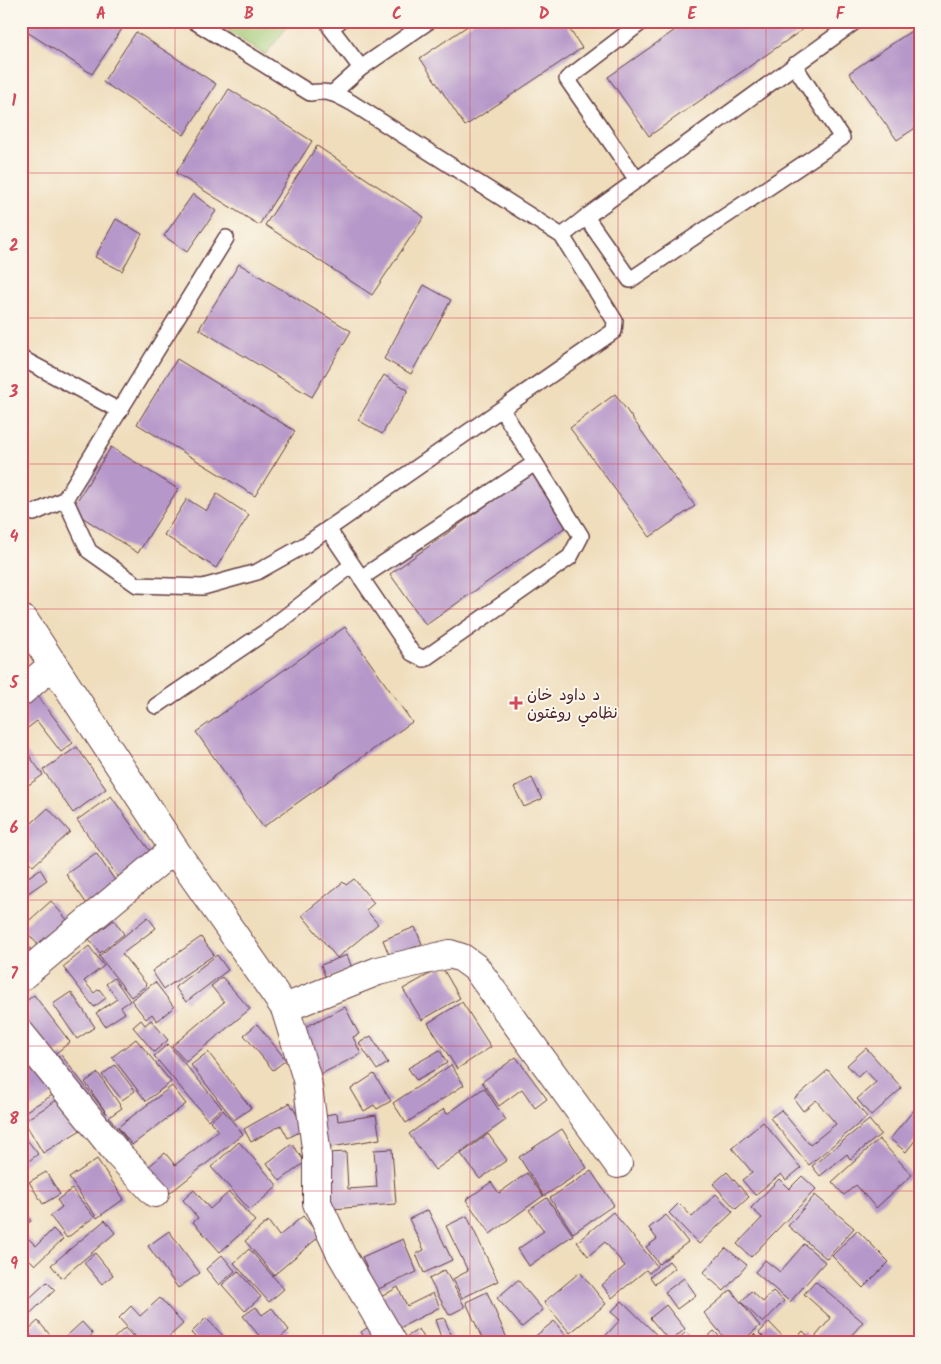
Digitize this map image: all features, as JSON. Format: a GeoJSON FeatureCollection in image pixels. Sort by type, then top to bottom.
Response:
{"type":"FeatureCollection","features":[{"type":"Feature","properties":{"kind":"street"},"geometry":{"type":"LineString","coordinates":[[21,619],[24,620],[54,664],[174,849],[285,1008],[307,1079],[317,1156],[318,1203],[342,1254],[393,1343]]}},
{"type":"Feature","properties":{"kind":"street"},"geometry":{"type":"LineString","coordinates":[[21,692],[54,664]]}},
{"type":"Feature","properties":{"kind":"street"},"geometry":{"type":"LineString","coordinates":[[21,977],[174,849]]}},
{"type":"Feature","properties":{"kind":"street"},"geometry":{"type":"LineString","coordinates":[[285,1008],[378,971],[450,954],[462,958],[476,968],[618,1164]]}},
{"type":"Feature","properties":{"kind":"street"},"geometry":{"type":"LineString","coordinates":[[21,1034],[118,1154],[155,1193]]}},
{"type":"Feature","properties":{"kind":"lane"},"geometry":{"type":"LineString","coordinates":[[66,499],[89,550],[137,585],[202,587],[257,572],[305,545],[614,331],[615,321],[562,236],[333,93],[322,91],[310,93],[194,21]]}},
{"type":"Feature","properties":{"kind":"lane"},"geometry":{"type":"LineString","coordinates":[[340,21],[330,28],[362,68]]}},
{"type":"Feature","properties":{"kind":"lane"},"geometry":{"type":"LineString","coordinates":[[636,180],[567,79],[643,21]]}},
{"type":"Feature","properties":{"kind":"lane"},"geometry":{"type":"LineString","coordinates":[[562,236],[586,216],[856,21]]}},
{"type":"Feature","properties":{"kind":"lane"},"geometry":{"type":"LineString","coordinates":[[333,93],[362,68],[425,22]]}},
{"type":"Feature","properties":{"kind":"lane"},"geometry":{"type":"LineString","coordinates":[[586,216],[630,280],[842,138],[794,65]]}},
{"type":"Feature","properties":{"kind":"lane"},"geometry":{"type":"LineString","coordinates":[[21,510],[34,513],[66,499],[226,238]]}},
{"type":"Feature","properties":{"kind":"lane"},"geometry":{"type":"LineString","coordinates":[[21,358],[120,411]]}},
{"type":"Feature","properties":{"kind":"lane"},"geometry":{"type":"LineString","coordinates":[[328,529],[412,653],[424,659],[570,557],[581,536],[502,410]]}},
{"type":"Feature","properties":{"kind":"lane"},"geometry":{"type":"LineString","coordinates":[[361,578],[535,463]]}},
{"type":"Feature","properties":{"kind":"lane"},"geometry":{"type":"LineString","coordinates":[[156,706],[268,630],[352,564]]}},
{"type":"Feature","properties":{"kind":"green space"},"geometry":{"type":"Polygon","coordinates":[[[213,21],[292,21],[265,55],[213,21]]]}},
{"type":"Feature","properties":{"kind":"building"},"geometry":{"type":"Polygon","coordinates":[[[21,21],[117,21],[124,26],[92,74],[21,28],[21,21]]]}},
{"type":"Feature","properties":{"kind":"building"},"geometry":{"type":"Polygon","coordinates":[[[475,21],[564,21],[582,48],[465,126],[420,58],[475,21]]]}},
{"type":"Feature","properties":{"kind":"building"},"geometry":{"type":"Polygon","coordinates":[[[688,21],[815,21],[649,136],[608,77],[688,21]]]}},
{"type":"Feature","properties":{"kind":"building"},"geometry":{"type":"Polygon","coordinates":[[[920,25],[920,125],[897,140],[849,73],[920,25]]]}},
{"type":"Feature","properties":{"kind":"building"},"geometry":{"type":"Polygon","coordinates":[[[136,32],[216,84],[184,135],[103,82],[136,32]]]}},
{"type":"Feature","properties":{"kind":"building"},"geometry":{"type":"Polygon","coordinates":[[[229,89],[312,141],[259,225],[176,173],[229,89]]]}},
{"type":"Feature","properties":{"kind":"building"},"geometry":{"type":"Polygon","coordinates":[[[317,146],[424,217],[372,295],[265,225],[317,146]]]}},
{"type":"Feature","properties":{"kind":"building"},"geometry":{"type":"Polygon","coordinates":[[[193,194],[216,211],[187,252],[164,236],[193,194]]]}},
{"type":"Feature","properties":{"kind":"building"},"geometry":{"type":"Polygon","coordinates":[[[116,219],[142,234],[122,271],[95,257],[116,219]]]}},
{"type":"Feature","properties":{"kind":"building"},"geometry":{"type":"Polygon","coordinates":[[[239,264],[351,331],[312,397],[199,329],[239,264]]]}},
{"type":"Feature","properties":{"kind":"building"},"geometry":{"type":"Polygon","coordinates":[[[424,285],[451,300],[411,374],[384,359],[424,285]]]}},
{"type":"Feature","properties":{"kind":"building"},"geometry":{"type":"Polygon","coordinates":[[[177,359],[295,431],[255,496],[137,424],[177,359]]]}},
{"type":"Feature","properties":{"kind":"building"},"geometry":{"type":"Polygon","coordinates":[[[384,375],[408,390],[382,434],[358,420],[384,375]]]}},
{"type":"Feature","properties":{"kind":"building"},"geometry":{"type":"Polygon","coordinates":[[[615,394],[695,506],[650,537],[570,428],[615,394]]]}},
{"type":"Feature","properties":{"kind":"building"},"geometry":{"type":"Polygon","coordinates":[[[111,447],[178,489],[138,553],[71,510],[111,447]]]}},
{"type":"Feature","properties":{"kind":"building"},"geometry":{"type":"Polygon","coordinates":[[[533,472],[570,524],[426,625],[390,574],[533,472]]]}},
{"type":"Feature","properties":{"kind":"building"},"geometry":{"type":"Polygon","coordinates":[[[217,494],[249,515],[216,568],[164,535],[187,499],[206,511],[217,494]]]}},
{"type":"Feature","properties":{"kind":"building"},"geometry":{"type":"Polygon","coordinates":[[[345,627],[412,722],[263,827],[196,732],[345,627]]]}},
{"type":"Feature","properties":{"kind":"building"},"geometry":{"type":"Polygon","coordinates":[[[35,692],[73,743],[61,752],[37,721],[21,733],[21,702],[35,692]]]}},
{"type":"Feature","properties":{"kind":"building"},"geometry":{"type":"Polygon","coordinates":[[[23,747],[43,775],[21,790],[21,748],[23,747]]]}},
{"type":"Feature","properties":{"kind":"building"},"geometry":{"type":"Polygon","coordinates":[[[77,747],[106,789],[73,813],[43,770],[77,747]]]}},
{"type":"Feature","properties":{"kind":"building"},"geometry":{"type":"Polygon","coordinates":[[[532,778],[542,799],[524,807],[514,787],[532,778]]]}},
{"type":"Feature","properties":{"kind":"building"},"geometry":{"type":"Polygon","coordinates":[[[111,796],[154,857],[121,881],[77,820],[111,796]]]}},
{"type":"Feature","properties":{"kind":"building"},"geometry":{"type":"Polygon","coordinates":[[[48,808],[70,832],[33,866],[21,853],[21,833],[48,808]]]}},
{"type":"Feature","properties":{"kind":"building"},"geometry":{"type":"Polygon","coordinates":[[[96,853],[119,886],[89,907],[66,874],[96,853]]]}},
{"type":"Feature","properties":{"kind":"building"},"geometry":{"type":"Polygon","coordinates":[[[40,869],[47,880],[21,898],[21,882],[40,869]]]}},
{"type":"Feature","properties":{"kind":"building"},"geometry":{"type":"Polygon","coordinates":[[[354,879],[374,903],[366,910],[378,924],[337,958],[302,915],[343,882],[346,885],[354,879]]]}},
{"type":"Feature","properties":{"kind":"building"},"geometry":{"type":"Polygon","coordinates":[[[51,901],[69,922],[40,947],[22,927],[51,901]]]}},
{"type":"Feature","properties":{"kind":"building"},"geometry":{"type":"Polygon","coordinates":[[[148,917],[156,928],[122,954],[147,985],[131,997],[99,956],[148,917]]]}},
{"type":"Feature","properties":{"kind":"building"},"geometry":{"type":"Polygon","coordinates":[[[114,920],[124,934],[100,953],[89,939],[114,920]]]}},
{"type":"Feature","properties":{"kind":"building"},"geometry":{"type":"Polygon","coordinates":[[[415,927],[422,944],[390,957],[383,940],[415,927]]]}},
{"type":"Feature","properties":{"kind":"building"},"geometry":{"type":"Polygon","coordinates":[[[201,937],[214,955],[164,989],[152,971],[201,937]]]}},
{"type":"Feature","properties":{"kind":"building"},"geometry":{"type":"Polygon","coordinates":[[[21,938],[31,950],[21,958],[21,938]]]}},
{"type":"Feature","properties":{"kind":"building"},"geometry":{"type":"Polygon","coordinates":[[[89,946],[104,966],[84,981],[94,993],[99,989],[106,998],[94,1007],[63,967],[89,946]]]}},
{"type":"Feature","properties":{"kind":"building"},"geometry":{"type":"Polygon","coordinates":[[[217,955],[228,970],[186,1002],[175,987],[217,955]]]}},
{"type":"Feature","properties":{"kind":"building"},"geometry":{"type":"Polygon","coordinates":[[[347,955],[352,968],[326,979],[321,965],[347,955]]]}},
{"type":"Feature","properties":{"kind":"building"},"geometry":{"type":"Polygon","coordinates":[[[442,967],[460,998],[422,1020],[403,989],[442,967]]]}},
{"type":"Feature","properties":{"kind":"building"},"geometry":{"type":"Polygon","coordinates":[[[222,977],[250,1009],[186,1062],[172,1046],[224,1002],[211,986],[222,977]]]}},
{"type":"Feature","properties":{"kind":"building"},"geometry":{"type":"Polygon","coordinates":[[[114,978],[130,1001],[121,1007],[125,1013],[105,1026],[96,1013],[117,999],[106,984],[114,978]]]}},
{"type":"Feature","properties":{"kind":"building"},"geometry":{"type":"Polygon","coordinates":[[[155,982],[174,1007],[157,1021],[152,1014],[146,1019],[131,1000],[155,982]]]}},
{"type":"Feature","properties":{"kind":"building"},"geometry":{"type":"Polygon","coordinates":[[[71,992],[95,1027],[77,1039],[53,1004],[71,992]]]}},
{"type":"Feature","properties":{"kind":"building"},"geometry":{"type":"Polygon","coordinates":[[[34,995],[70,1042],[47,1060],[21,1026],[21,1005],[34,995]]]}},
{"type":"Feature","properties":{"kind":"building"},"geometry":{"type":"Polygon","coordinates":[[[462,1002],[491,1047],[457,1069],[428,1023],[462,1002]]]}},
{"type":"Feature","properties":{"kind":"building"},"geometry":{"type":"Polygon","coordinates":[[[345,1007],[359,1034],[353,1037],[361,1054],[321,1074],[299,1030],[345,1007]]]}},
{"type":"Feature","properties":{"kind":"building"},"geometry":{"type":"Polygon","coordinates":[[[141,1020],[145,1025],[151,1020],[168,1040],[154,1052],[133,1027],[141,1020]]]}},
{"type":"Feature","properties":{"kind":"building"},"geometry":{"type":"Polygon","coordinates":[[[257,1024],[286,1060],[273,1070],[244,1035],[257,1024]]]}},
{"type":"Feature","properties":{"kind":"building"},"geometry":{"type":"Polygon","coordinates":[[[371,1036],[388,1063],[377,1070],[359,1043],[371,1036]]]}},
{"type":"Feature","properties":{"kind":"building"},"geometry":{"type":"Polygon","coordinates":[[[136,1039],[171,1082],[146,1101],[112,1057],[136,1039]]]}},
{"type":"Feature","properties":{"kind":"building"},"geometry":{"type":"Polygon","coordinates":[[[168,1044],[222,1108],[208,1120],[154,1056],[168,1044]]]}},
{"type":"Feature","properties":{"kind":"building"},"geometry":{"type":"Polygon","coordinates":[[[866,1048],[902,1088],[871,1116],[857,1099],[876,1082],[865,1070],[858,1077],[847,1065],[866,1048]]]}},
{"type":"Feature","properties":{"kind":"building"},"geometry":{"type":"Polygon","coordinates":[[[440,1050],[447,1063],[416,1080],[408,1068],[440,1050]]]}},
{"type":"Feature","properties":{"kind":"building"},"geometry":{"type":"Polygon","coordinates":[[[208,1052],[251,1108],[234,1120],[191,1065],[208,1052]]]}},
{"type":"Feature","properties":{"kind":"building"},"geometry":{"type":"Polygon","coordinates":[[[61,1055],[107,1114],[85,1082],[98,1073],[122,1108],[109,1117],[127,1140],[116,1149],[51,1063],[61,1055]]]}},
{"type":"Feature","properties":{"kind":"building"},"geometry":{"type":"Polygon","coordinates":[[[34,1056],[56,1093],[21,1114],[21,1063],[34,1056]]]}},
{"type":"Feature","properties":{"kind":"building"},"geometry":{"type":"Polygon","coordinates":[[[516,1057],[547,1099],[535,1108],[522,1089],[499,1106],[482,1082],[516,1057]]]}},
{"type":"Feature","properties":{"kind":"building"},"geometry":{"type":"Polygon","coordinates":[[[115,1065],[135,1091],[122,1100],[102,1075],[115,1065]]]}},
{"type":"Feature","properties":{"kind":"building"},"geometry":{"type":"Polygon","coordinates":[[[451,1065],[464,1085],[406,1123],[393,1103],[451,1065]]]}},
{"type":"Feature","properties":{"kind":"building"},"geometry":{"type":"Polygon","coordinates":[[[828,1070],[867,1117],[809,1165],[770,1118],[781,1110],[810,1145],[836,1124],[816,1100],[803,1111],[794,1099],[828,1070]]]}},
{"type":"Feature","properties":{"kind":"building"},"geometry":{"type":"Polygon","coordinates":[[[374,1074],[391,1101],[377,1109],[374,1105],[364,1111],[351,1089],[374,1074]]]}},
{"type":"Feature","properties":{"kind":"building"},"geometry":{"type":"Polygon","coordinates":[[[172,1086],[186,1104],[132,1145],[118,1127],[172,1086]]]}},
{"type":"Feature","properties":{"kind":"building"},"geometry":{"type":"Polygon","coordinates":[[[484,1088],[506,1120],[435,1170],[409,1134],[444,1109],[447,1114],[484,1088]]]}},
{"type":"Feature","properties":{"kind":"building"},"geometry":{"type":"Polygon","coordinates":[[[65,1095],[84,1128],[43,1153],[24,1121],[65,1095]]]}},
{"type":"Feature","properties":{"kind":"building"},"geometry":{"type":"Polygon","coordinates":[[[290,1103],[305,1129],[288,1138],[281,1125],[251,1142],[244,1129],[290,1103]]]}},
{"type":"Feature","properties":{"kind":"building"},"geometry":{"type":"Polygon","coordinates":[[[918,1105],[920,1107],[920,1134],[906,1152],[890,1139],[918,1105]]]}},
{"type":"Feature","properties":{"kind":"building"},"geometry":{"type":"Polygon","coordinates":[[[223,1110],[243,1134],[170,1193],[148,1167],[165,1153],[175,1165],[218,1131],[210,1121],[223,1110]]]}},
{"type":"Feature","properties":{"kind":"building"},"geometry":{"type":"Polygon","coordinates":[[[337,1113],[338,1121],[376,1115],[380,1139],[325,1148],[320,1116],[337,1113]]]}},
{"type":"Feature","properties":{"kind":"building"},"geometry":{"type":"Polygon","coordinates":[[[869,1120],[881,1134],[850,1159],[847,1154],[820,1176],[812,1166],[869,1120]]]}},
{"type":"Feature","properties":{"kind":"building"},"geometry":{"type":"Polygon","coordinates":[[[763,1122],[801,1168],[786,1180],[781,1174],[755,1195],[742,1180],[752,1172],[732,1148],[763,1122]]]}},
{"type":"Feature","properties":{"kind":"building"},"geometry":{"type":"Polygon","coordinates":[[[562,1129],[587,1168],[544,1196],[519,1157],[562,1129]]]}},
{"type":"Feature","properties":{"kind":"building"},"geometry":{"type":"Polygon","coordinates":[[[21,1132],[38,1154],[21,1167],[21,1132]]]}},
{"type":"Feature","properties":{"kind":"building"},"geometry":{"type":"Polygon","coordinates":[[[488,1134],[507,1160],[480,1179],[461,1154],[488,1134]]]}},
{"type":"Feature","properties":{"kind":"building"},"geometry":{"type":"Polygon","coordinates":[[[879,1139],[912,1175],[876,1208],[856,1185],[844,1195],[832,1182],[879,1139]]]}},
{"type":"Feature","properties":{"kind":"building"},"geometry":{"type":"Polygon","coordinates":[[[239,1142],[278,1186],[250,1210],[211,1167],[239,1142]]]}},
{"type":"Feature","properties":{"kind":"building"},"geometry":{"type":"Polygon","coordinates":[[[292,1144],[305,1162],[280,1181],[267,1163],[292,1144]]]}},
{"type":"Feature","properties":{"kind":"building"},"geometry":{"type":"Polygon","coordinates":[[[392,1149],[396,1204],[332,1209],[328,1153],[346,1152],[348,1189],[377,1187],[374,1150],[392,1149]]]}},
{"type":"Feature","properties":{"kind":"building"},"geometry":{"type":"Polygon","coordinates":[[[97,1159],[124,1199],[97,1218],[69,1178],[97,1159]]]}},
{"type":"Feature","properties":{"kind":"building"},"geometry":{"type":"Polygon","coordinates":[[[591,1171],[614,1205],[573,1233],[550,1198],[591,1171]]]}},
{"type":"Feature","properties":{"kind":"building"},"geometry":{"type":"Polygon","coordinates":[[[46,1172],[60,1194],[43,1204],[29,1182],[46,1172]]]}},
{"type":"Feature","properties":{"kind":"building"},"geometry":{"type":"Polygon","coordinates":[[[727,1172],[749,1197],[736,1209],[713,1184],[727,1172]]]}},
{"type":"Feature","properties":{"kind":"building"},"geometry":{"type":"Polygon","coordinates":[[[527,1173],[543,1196],[490,1234],[466,1200],[491,1182],[499,1193],[527,1173]]]}},
{"type":"Feature","properties":{"kind":"building"},"geometry":{"type":"Polygon","coordinates":[[[802,1176],[816,1189],[751,1257],[737,1244],[762,1218],[751,1208],[779,1179],[789,1189],[802,1176]]]}},
{"type":"Feature","properties":{"kind":"building"},"geometry":{"type":"Polygon","coordinates":[[[72,1189],[94,1217],[67,1238],[50,1216],[62,1207],[57,1200],[72,1189]]]}},
{"type":"Feature","properties":{"kind":"building"},"geometry":{"type":"Polygon","coordinates":[[[194,1190],[210,1209],[229,1192],[255,1221],[220,1252],[193,1222],[198,1218],[183,1200],[194,1190]]]}},
{"type":"Feature","properties":{"kind":"building"},"geometry":{"type":"Polygon","coordinates":[[[716,1194],[733,1212],[699,1244],[669,1213],[679,1203],[692,1217],[716,1194]]]}},
{"type":"Feature","properties":{"kind":"building"},"geometry":{"type":"Polygon","coordinates":[[[815,1195],[854,1228],[827,1259],[788,1226],[815,1195]]]}},
{"type":"Feature","properties":{"kind":"building"},"geometry":{"type":"Polygon","coordinates":[[[547,1198],[573,1235],[529,1266],[518,1249],[544,1231],[529,1210],[547,1198]]]}},
{"type":"Feature","properties":{"kind":"building"},"geometry":{"type":"Polygon","coordinates":[[[21,1209],[31,1221],[21,1228],[21,1209]]]}},
{"type":"Feature","properties":{"kind":"building"},"geometry":{"type":"Polygon","coordinates":[[[428,1210],[452,1260],[424,1273],[416,1254],[424,1250],[409,1219],[428,1210]]]}},
{"type":"Feature","properties":{"kind":"building"},"geometry":{"type":"Polygon","coordinates":[[[613,1212],[657,1266],[649,1273],[646,1270],[612,1298],[602,1285],[625,1266],[605,1242],[588,1256],[577,1242],[613,1212]]]}},
{"type":"Feature","properties":{"kind":"building"},"geometry":{"type":"Polygon","coordinates":[[[666,1215],[688,1242],[659,1264],[646,1247],[657,1239],[649,1228],[666,1215]]]}},
{"type":"Feature","properties":{"kind":"building"},"geometry":{"type":"Polygon","coordinates":[[[303,1216],[320,1236],[274,1275],[245,1241],[268,1221],[279,1236],[303,1216]]]}},
{"type":"Feature","properties":{"kind":"building"},"geometry":{"type":"Polygon","coordinates":[[[467,1216],[498,1281],[462,1298],[453,1279],[468,1271],[446,1226],[467,1216]]]}},
{"type":"Feature","properties":{"kind":"building"},"geometry":{"type":"Polygon","coordinates":[[[105,1220],[115,1233],[62,1278],[51,1265],[105,1220]]]}},
{"type":"Feature","properties":{"kind":"building"},"geometry":{"type":"Polygon","coordinates":[[[53,1229],[63,1239],[35,1265],[21,1251],[21,1238],[25,1235],[36,1246],[53,1229]]]}},
{"type":"Feature","properties":{"kind":"building"},"geometry":{"type":"Polygon","coordinates":[[[857,1230],[889,1262],[863,1288],[832,1256],[857,1230]]]}},
{"type":"Feature","properties":{"kind":"building"},"geometry":{"type":"Polygon","coordinates":[[[169,1231],[200,1273],[178,1288],[148,1246],[169,1231]]]}},
{"type":"Feature","properties":{"kind":"building"},"geometry":{"type":"Polygon","coordinates":[[[403,1239],[417,1272],[376,1290],[362,1257],[403,1239]]]}},
{"type":"Feature","properties":{"kind":"building"},"geometry":{"type":"Polygon","coordinates":[[[804,1244],[825,1262],[790,1302],[755,1272],[765,1260],[780,1272],[804,1244]]]}},
{"type":"Feature","properties":{"kind":"building"},"geometry":{"type":"Polygon","coordinates":[[[726,1248],[747,1265],[724,1291],[703,1273],[726,1248]]]}},
{"type":"Feature","properties":{"kind":"building"},"geometry":{"type":"Polygon","coordinates":[[[249,1249],[284,1289],[269,1302],[234,1263],[249,1249]]]}},
{"type":"Feature","properties":{"kind":"building"},"geometry":{"type":"Polygon","coordinates":[[[95,1253],[113,1275],[102,1284],[84,1263],[95,1253]]]}},
{"type":"Feature","properties":{"kind":"building"},"geometry":{"type":"Polygon","coordinates":[[[222,1255],[235,1271],[219,1285],[206,1269],[222,1255]]]}},
{"type":"Feature","properties":{"kind":"building"},"geometry":{"type":"Polygon","coordinates":[[[669,1261],[675,1268],[655,1284],[650,1277],[669,1261]]]}},
{"type":"Feature","properties":{"kind":"building"},"geometry":{"type":"Polygon","coordinates":[[[445,1270],[465,1307],[449,1315],[429,1279],[445,1270]]]}},
{"type":"Feature","properties":{"kind":"building"},"geometry":{"type":"Polygon","coordinates":[[[238,1271],[261,1297],[245,1311],[222,1285],[238,1271]]]}},
{"type":"Feature","properties":{"kind":"building"},"geometry":{"type":"Polygon","coordinates":[[[580,1272],[606,1304],[570,1333],[544,1302],[580,1272]]]}},
{"type":"Feature","properties":{"kind":"building"},"geometry":{"type":"Polygon","coordinates":[[[684,1278],[696,1295],[677,1309],[665,1292],[684,1278]]]}},
{"type":"Feature","properties":{"kind":"building"},"geometry":{"type":"Polygon","coordinates":[[[518,1280],[543,1310],[522,1327],[497,1298],[518,1280]]]}},
{"type":"Feature","properties":{"kind":"building"},"geometry":{"type":"Polygon","coordinates":[[[815,1281],[863,1322],[845,1343],[821,1343],[815,1337],[831,1318],[804,1294],[815,1281]]]}},
{"type":"Feature","properties":{"kind":"building"},"geometry":{"type":"Polygon","coordinates":[[[47,1282],[55,1290],[21,1322],[21,1306],[47,1282]]]}},
{"type":"Feature","properties":{"kind":"building"},"geometry":{"type":"Polygon","coordinates":[[[398,1287],[407,1306],[433,1293],[440,1307],[398,1329],[381,1297],[398,1287]]]}},
{"type":"Feature","properties":{"kind":"building"},"geometry":{"type":"Polygon","coordinates":[[[731,1290],[760,1326],[740,1343],[729,1343],[704,1313],[731,1290]]]}},
{"type":"Feature","properties":{"kind":"building"},"geometry":{"type":"Polygon","coordinates":[[[751,1291],[763,1302],[773,1291],[784,1301],[763,1323],[741,1302],[751,1291]]]}},
{"type":"Feature","properties":{"kind":"building"},"geometry":{"type":"Polygon","coordinates":[[[487,1292],[509,1343],[484,1343],[466,1302],[487,1292]]]}},
{"type":"Feature","properties":{"kind":"building"},"geometry":{"type":"Polygon","coordinates":[[[160,1298],[183,1324],[162,1343],[141,1343],[119,1318],[131,1306],[140,1316],[160,1298]]]}},
{"type":"Feature","properties":{"kind":"building"},"geometry":{"type":"Polygon","coordinates":[[[622,1301],[665,1343],[599,1343],[620,1320],[611,1312],[622,1301]]]}},
{"type":"Feature","properties":{"kind":"building"},"geometry":{"type":"Polygon","coordinates":[[[666,1305],[685,1329],[670,1342],[650,1318],[666,1305]]]}},
{"type":"Feature","properties":{"kind":"building"},"geometry":{"type":"Polygon","coordinates":[[[256,1307],[262,1315],[272,1308],[289,1330],[274,1343],[265,1343],[243,1316],[256,1307]]]}},
{"type":"Feature","properties":{"kind":"building"},"geometry":{"type":"Polygon","coordinates":[[[206,1318],[230,1343],[201,1343],[191,1333],[206,1318]]]}},
{"type":"Feature","properties":{"kind":"building"},"geometry":{"type":"Polygon","coordinates":[[[444,1318],[455,1343],[443,1343],[435,1320],[444,1318]]]}},
{"type":"Feature","properties":{"kind":"building"},"geometry":{"type":"Polygon","coordinates":[[[38,1321],[57,1343],[37,1343],[27,1331],[38,1321]]]}},
{"type":"Feature","properties":{"kind":"building"},"geometry":{"type":"Polygon","coordinates":[[[554,1321],[571,1342],[527,1343],[554,1321]]]}},
{"type":"Feature","properties":{"kind":"building"},"geometry":{"type":"Polygon","coordinates":[[[82,1322],[93,1334],[83,1343],[59,1343],[82,1322]]]}},
{"type":"Feature","properties":{"kind":"building"},"geometry":{"type":"Polygon","coordinates":[[[769,1322],[789,1343],[769,1343],[759,1333],[769,1322]]]}},
{"type":"Feature","properties":{"kind":"building"},"geometry":{"type":"Polygon","coordinates":[[[373,1324],[385,1343],[368,1343],[361,1332],[373,1324]]]}},
{"type":"Feature","properties":{"kind":"building"},"geometry":{"type":"Polygon","coordinates":[[[125,1328],[139,1343],[110,1342],[125,1328]]]}},
{"type":"Feature","properties":{"kind":"building"},"geometry":{"type":"Polygon","coordinates":[[[419,1329],[427,1343],[400,1343],[400,1341],[419,1329]]]}},
{"type":"Feature","properties":{"kind":"building"},"geometry":{"type":"Polygon","coordinates":[[[714,1331],[726,1343],[701,1343],[714,1331]]]}},
{"type":"Feature","properties":{"kind":"building"},"geometry":{"type":"Polygon","coordinates":[[[803,1331],[815,1343],[792,1343],[803,1331]]]}},
{"type":"Feature","properties":{"kind":"building"},"geometry":{"type":"Polygon","coordinates":[[[23,1332],[33,1343],[21,1343],[21,1334],[23,1332]]]}},
{"type":"Feature","properties":{"kind":"building"},"geometry":{"type":"Polygon","coordinates":[[[686,1332],[696,1343],[675,1342],[686,1332]]]}},
{"type":"Feature","properties":{"kind":"building"},"geometry":{"type":"Polygon","coordinates":[[[754,1334],[763,1343],[746,1343],[754,1334]]]}},
{"type":"Feature","properties":{"kind":"place","name":"د داود خان نظامي روغتون"},"geometry":{"type":"Point","coordinates":[516,703]}}]}
